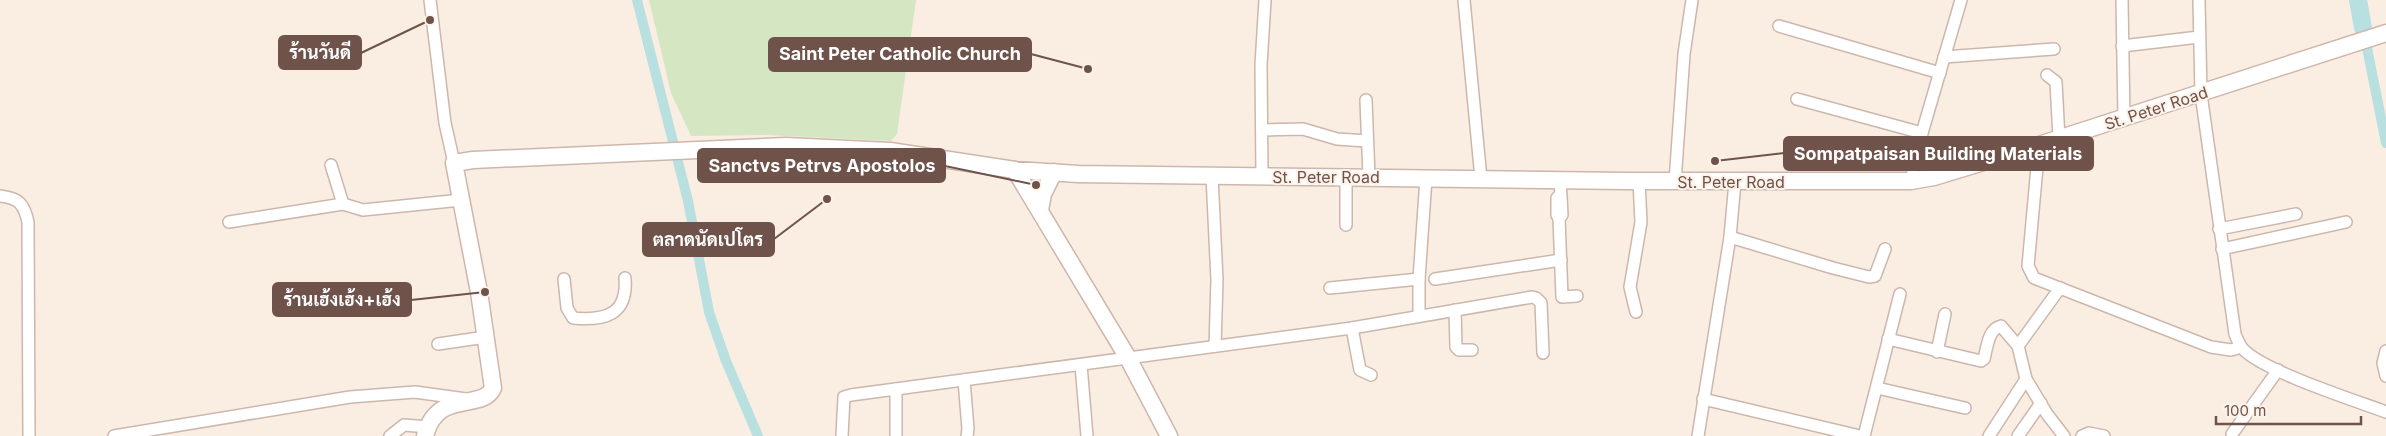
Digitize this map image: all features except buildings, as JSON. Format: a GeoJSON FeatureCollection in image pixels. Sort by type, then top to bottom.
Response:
{"type":"FeatureCollection","features":[{"type":"Feature","properties":{"kind":"street"},"geometry":{"type":"LineString","coordinates":[[114,436],[350,396],[415,392],[470,399],[485,398],[490,395],[493,388],[486,337],[445,123],[430,0]]}},
{"type":"Feature","properties":{"kind":"street"},"geometry":{"type":"LineString","coordinates":[[1262,177],[1261,65],[1265,0]]}},
{"type":"Feature","properties":{"kind":"street"},"geometry":{"type":"LineString","coordinates":[[1464,0],[1481,178]]}},
{"type":"Feature","properties":{"kind":"street"},"geometry":{"type":"LineString","coordinates":[[1675,182],[1684,54],[1692,0]]}},
{"type":"Feature","properties":{"kind":"street"},"geometry":{"type":"LineString","coordinates":[[1911,181],[1922,133],[1961,0]]}},
{"type":"Feature","properties":{"kind":"street"},"geometry":{"type":"LineString","coordinates":[[2122,0],[2124,119]]}},
{"type":"Feature","properties":{"kind":"street"},"geometry":{"type":"LineString","coordinates":[[2199,0],[2198,36],[2201,94],[2235,334],[2241,347],[2250,355],[2278,370],[2386,412]]}},
{"type":"Feature","properties":{"kind":"street"},"geometry":{"type":"LineString","coordinates":[[1779,26],[1940,73]]}},
{"type":"Feature","properties":{"kind":"street","name":"St. Peter Road"},"geometry":{"type":"LineString","coordinates":[[454,163],[473,160],[644,151],[786,146],[890,151],[1015,170],[1054,172],[1262,177],[1481,178],[1560,187],[1639,181],[1911,181],[1934,176],[2124,119],[2386,33]]}},
{"type":"Feature","properties":{"kind":"street"},"geometry":{"type":"LineString","coordinates":[[2122,46],[2198,36]]}},
{"type":"Feature","properties":{"kind":"street"},"geometry":{"type":"LineString","coordinates":[[1944,56],[2054,48]]}},
{"type":"Feature","properties":{"kind":"street"},"geometry":{"type":"LineString","coordinates":[[2047,75],[2056,82],[2059,139]]}},
{"type":"Feature","properties":{"kind":"street"},"geometry":{"type":"LineString","coordinates":[[1797,99],[1922,133]]}},
{"type":"Feature","properties":{"kind":"street"},"geometry":{"type":"LineString","coordinates":[[1366,100],[1369,177]]}},
{"type":"Feature","properties":{"kind":"street"},"geometry":{"type":"LineString","coordinates":[[1262,130],[1303,129],[1318,131],[1337,139],[1367,141]]}},
{"type":"Feature","properties":{"kind":"street"},"geometry":{"type":"LineString","coordinates":[[2039,145],[2028,266],[2034,278],[2211,347],[2231,350],[2241,347]]}},
{"type":"Feature","properties":{"kind":"street"},"geometry":{"type":"LineString","coordinates":[[330,165],[343,204]]}},
{"type":"Feature","properties":{"kind":"street"},"geometry":{"type":"LineString","coordinates":[[1015,170],[1128,358],[1169,436]]}},
{"type":"Feature","properties":{"kind":"street"},"geometry":{"type":"LineString","coordinates":[[1040,210],[1043,194],[1054,172]]}},
{"type":"Feature","properties":{"kind":"street"},"geometry":{"type":"LineString","coordinates":[[1212,176],[1217,280],[1215,346]]}},
{"type":"Feature","properties":{"kind":"street"},"geometry":{"type":"LineString","coordinates":[[1346,177],[1346,225]]}},
{"type":"Feature","properties":{"kind":"street"},"geometry":{"type":"LineString","coordinates":[[1419,315],[1419,279],[1426,178]]}},
{"type":"Feature","properties":{"kind":"street"},"geometry":{"type":"LineString","coordinates":[[1636,312],[1630,287],[1641,222],[1639,181]]}},
{"type":"Feature","properties":{"kind":"street"},"geometry":{"type":"LineString","coordinates":[[1698,436],[1730,237],[1735,182]]}},
{"type":"Feature","properties":{"kind":"street"},"geometry":{"type":"LineString","coordinates":[[1560,187],[1562,198],[1562,215],[1559,218],[1562,297],[1577,296]]}},
{"type":"Feature","properties":{"kind":"street"},"geometry":{"type":"LineString","coordinates":[[0,196],[20,201],[25,209],[28,222],[29,436]]}},
{"type":"Feature","properties":{"kind":"street"},"geometry":{"type":"LineString","coordinates":[[229,222],[343,204],[363,210],[461,200]]}},
{"type":"Feature","properties":{"kind":"street"},"geometry":{"type":"LineString","coordinates":[[2219,229],[2296,214]]}},
{"type":"Feature","properties":{"kind":"street"},"geometry":{"type":"LineString","coordinates":[[2222,249],[2346,222]]}},
{"type":"Feature","properties":{"kind":"street"},"geometry":{"type":"LineString","coordinates":[[1730,237],[1832,268],[1869,277],[1875,276],[1878,272],[1885,249]]}},
{"type":"Feature","properties":{"kind":"street"},"geometry":{"type":"LineString","coordinates":[[1435,279],[1561,260]]}},
{"type":"Feature","properties":{"kind":"street"},"geometry":{"type":"LineString","coordinates":[[564,279],[569,314],[573,318],[580,319],[610,316],[616,311],[626,293],[625,278]]}},
{"type":"Feature","properties":{"kind":"street"},"geometry":{"type":"LineString","coordinates":[[1330,288],[1419,279]]}},
{"type":"Feature","properties":{"kind":"street"},"geometry":{"type":"LineString","coordinates":[[2018,346],[2060,288]]}},
{"type":"Feature","properties":{"kind":"street"},"geometry":{"type":"LineString","coordinates":[[1703,399],[1862,436],[1877,388],[1900,294]]}},
{"type":"Feature","properties":{"kind":"street"},"geometry":{"type":"LineString","coordinates":[[841,434],[844,397],[1352,328],[1419,315],[1536,298],[1541,303],[1543,353]]}},
{"type":"Feature","properties":{"kind":"street"},"geometry":{"type":"LineString","coordinates":[[1455,310],[1456,346],[1460,350],[1472,350]]}},
{"type":"Feature","properties":{"kind":"street"},"geometry":{"type":"LineString","coordinates":[[1937,352],[1946,314]]}},
{"type":"Feature","properties":{"kind":"street"},"geometry":{"type":"LineString","coordinates":[[1888,339],[1981,361],[1984,359],[1991,334],[1997,327],[2001,326],[2018,346],[2026,379],[2064,436]]}},
{"type":"Feature","properties":{"kind":"street"},"geometry":{"type":"LineString","coordinates":[[1352,328],[1360,370],[1371,375]]}},
{"type":"Feature","properties":{"kind":"street"},"geometry":{"type":"LineString","coordinates":[[438,344],[486,337]]}},
{"type":"Feature","properties":{"kind":"street"},"geometry":{"type":"LineString","coordinates":[[2386,351],[2383,363],[2386,376]]}},
{"type":"Feature","properties":{"kind":"street"},"geometry":{"type":"LineString","coordinates":[[1081,365],[1087,436]]}},
{"type":"Feature","properties":{"kind":"street"},"geometry":{"type":"LineString","coordinates":[[2232,434],[2278,370]]}},
{"type":"Feature","properties":{"kind":"street"},"geometry":{"type":"LineString","coordinates":[[1989,436],[2026,379]]}},
{"type":"Feature","properties":{"kind":"street"},"geometry":{"type":"LineString","coordinates":[[964,380],[967,436]]}},
{"type":"Feature","properties":{"kind":"street"},"geometry":{"type":"LineString","coordinates":[[1877,388],[1965,408]]}},
{"type":"Feature","properties":{"kind":"street"},"geometry":{"type":"LineString","coordinates":[[896,389],[896,436]]}},
{"type":"Feature","properties":{"kind":"street"},"geometry":{"type":"LineString","coordinates":[[390,436],[404,425],[427,431],[434,416],[442,409],[470,399]]}},
{"type":"Feature","properties":{"kind":"street"},"geometry":{"type":"LineString","coordinates":[[2018,436],[2041,404]]}},
{"type":"Feature","properties":{"kind":"street"},"geometry":{"type":"LineString","coordinates":[[2082,436],[2089,433],[2104,436]]}},
{"type":"Feature","properties":{"kind":"green space"},"geometry":{"type":"Polygon","coordinates":[[[649,0],[916,0],[897,134],[891,141],[767,135],[691,136],[671,93],[649,0]]]}},
{"type":"Feature","properties":{"kind":"waterway"},"geometry":{"type":"LineString","coordinates":[[637,0],[688,201],[709,312],[726,361],[758,436]]}},
{"type":"Feature","properties":{"kind":"waterway"},"geometry":{"type":"LineString","coordinates":[[2358,0],[2363,28]]}},
{"type":"Feature","properties":{"kind":"waterway"},"geometry":{"type":"LineString","coordinates":[[2363,28],[2386,143]]}},
{"type":"Feature","properties":{"kind":"place","name":"ร้านวันดี"},"geometry":{"type":"Point","coordinates":[430,20]}},
{"type":"Feature","properties":{"kind":"place","name":"Saint Peter Catholic Church"},"geometry":{"type":"Point","coordinates":[1088,69]}},
{"type":"Feature","properties":{"kind":"place","name":"Sompatpaisan Building Materials"},"geometry":{"type":"Point","coordinates":[1715,161]}},
{"type":"Feature","properties":{"kind":"place","name":"Sanctvs Petrvs Apostolos"},"geometry":{"type":"Point","coordinates":[1036,185]}},
{"type":"Feature","properties":{"kind":"place","name":"ตลาดนัดเปโตร"},"geometry":{"type":"Point","coordinates":[827,199]}},
{"type":"Feature","properties":{"kind":"place","name":"ร้านเฮ้งเฮ้ง+เฮ้ง"},"geometry":{"type":"Point","coordinates":[485,292]}}]}
